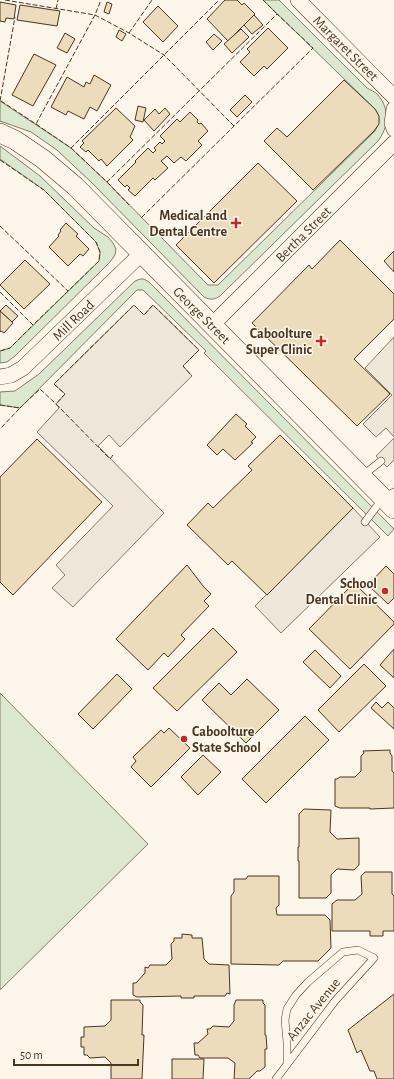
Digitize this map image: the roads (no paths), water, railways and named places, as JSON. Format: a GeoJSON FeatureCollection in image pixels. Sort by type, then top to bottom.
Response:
{"type":"FeatureCollection","features":[{"type":"Feature","properties":{"kind":"street","name":"Margaret Street"},"geometry":{"type":"LineString","coordinates":[[298,0],[394,97]]}},
{"type":"Feature","properties":{"kind":"street"},"geometry":{"type":"LineString","coordinates":[[394,109],[392,123],[394,129]]}},
{"type":"Feature","properties":{"kind":"street","name":"George Street"},"geometry":{"type":"LineString","coordinates":[[0,133],[14,140],[43,159],[75,186],[362,476],[390,499]]}},
{"type":"Feature","properties":{"kind":"street","name":"Bertha Street"},"geometry":{"type":"LineString","coordinates":[[212,325],[394,143]]}},
{"type":"Feature","properties":{"kind":"street","name":"Mill Road"},"geometry":{"type":"LineString","coordinates":[[0,377],[11,376],[23,368],[141,254]]}},
{"type":"Feature","properties":{"kind":"lane"},"geometry":{"type":"LineString","coordinates":[[362,476],[381,462]]}},
{"type":"Feature","properties":{"kind":"lane"},"geometry":{"type":"LineString","coordinates":[[365,522],[390,499]]}},
{"type":"Feature","properties":{"kind":"lane","name":"Anzac Avenue"},"geometry":{"type":"LineString","coordinates":[[276,1079],[335,1001],[374,958],[358,950],[343,952],[308,982],[296,995],[287,1009],[285,1020],[287,1063]]}},
{"type":"Feature","properties":{"kind":"place","name":"Medical and Dental Centre"},"geometry":{"type":"Point","coordinates":[236,223]}},
{"type":"Feature","properties":{"kind":"place","name":"Caboolture Super Clinic"},"geometry":{"type":"Point","coordinates":[321,341]}},
{"type":"Feature","properties":{"kind":"place","name":"School Dental Clinic"},"geometry":{"type":"Point","coordinates":[385,591]}},
{"type":"Feature","properties":{"kind":"place","name":"Caboolture State School"},"geometry":{"type":"Point","coordinates":[184,739]}}]}
